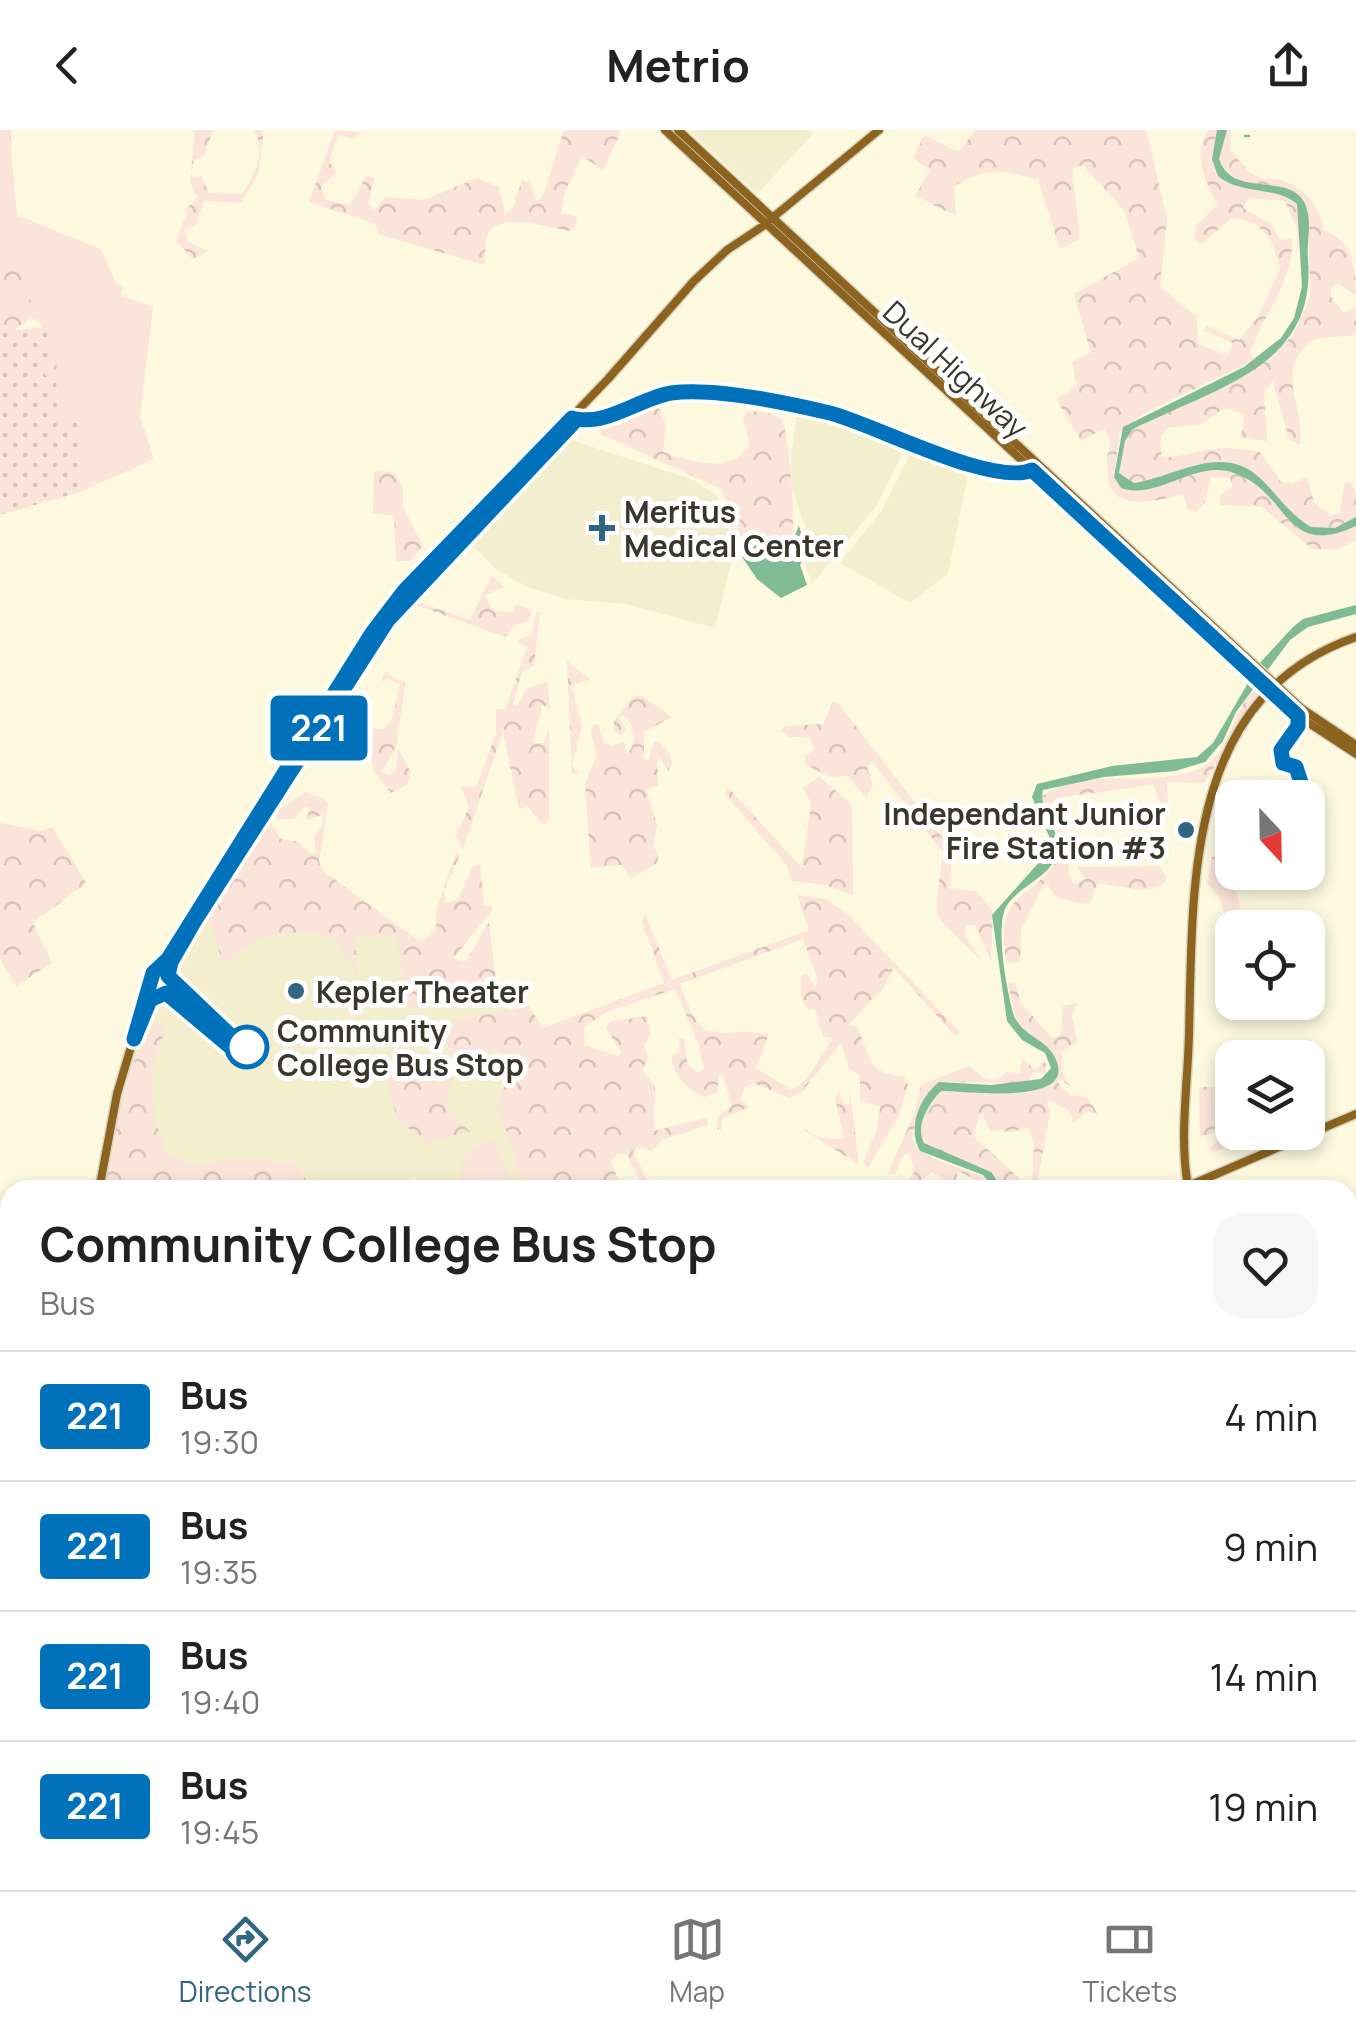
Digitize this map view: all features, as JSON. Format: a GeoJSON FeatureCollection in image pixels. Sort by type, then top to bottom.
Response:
{"type":"FeatureCollection","features":[{"type":"Feature","properties":{"kind":"main road","name":"Dual Highway"},"geometry":{"type":"LineString","coordinates":[[665,130],[1023,450],[1065,495]]}},
{"type":"Feature","properties":{"kind":"main road","name":"Dual Highway"},"geometry":{"type":"LineString","coordinates":[[678,130],[1022,461],[1032,470],[1039,470],[1327,738],[1353,747]]}},
{"type":"Feature","properties":{"kind":"main road"},"geometry":{"type":"LineString","coordinates":[[134,1039],[150,1000],[159,986],[168,982],[176,952],[397,609],[705,272],[879,130]]}},
{"type":"Feature","properties":{"kind":"main road"},"geometry":{"type":"LineString","coordinates":[[681,145],[710,168],[718,168]]}},
{"type":"Feature","properties":{"kind":"main road"},"geometry":{"type":"LineString","coordinates":[[101,1180],[116,1094],[157,970],[168,959],[352,666],[404,591],[574,418]]}},
{"type":"Feature","properties":{"kind":"main road"},"geometry":{"type":"LineString","coordinates":[[981,422],[1016,452],[1023,450]]}},
{"type":"Feature","properties":{"kind":"main road"},"geometry":{"type":"LineString","coordinates":[[1020,472],[1022,461]]}},
{"type":"Feature","properties":{"kind":"main road"},"geometry":{"type":"LineString","coordinates":[[382,629],[394,624],[404,591]]}},
{"type":"Feature","properties":{"kind":"main road"},"geometry":{"type":"LineString","coordinates":[[1208,1178],[1193,1179],[1191,1165],[1195,861],[1229,752],[1243,723],[1273,687],[1304,665],[1356,639]]}},
{"type":"Feature","properties":{"kind":"main road"},"geometry":{"type":"LineString","coordinates":[[350,678],[352,666]]}},
{"type":"Feature","properties":{"kind":"main road","name":"Dual Highway"},"geometry":{"type":"LineString","coordinates":[[1273,687],[1353,747]]}},
{"type":"Feature","properties":{"kind":"main road"},"geometry":{"type":"LineString","coordinates":[[1196,948],[1192,922],[1207,819],[1247,727],[1273,687]]}},
{"type":"Feature","properties":{"kind":"main road"},"geometry":{"type":"LineString","coordinates":[[1226,770],[1229,752]]}},
{"type":"Feature","properties":{"kind":"main road"},"geometry":{"type":"LineString","coordinates":[[278,792],[281,778],[294,766]]}},
{"type":"Feature","properties":{"kind":"main road"},"geometry":{"type":"LineString","coordinates":[[1185,1180],[1197,891]]}},
{"type":"Feature","properties":{"kind":"main road"},"geometry":{"type":"LineString","coordinates":[[157,970],[168,974]]}},
{"type":"Feature","properties":{"kind":"main road"},"geometry":{"type":"LineString","coordinates":[[152,979],[159,986]]}},
{"type":"Feature","properties":{"kind":"main road"},"geometry":{"type":"LineString","coordinates":[[150,1000],[159,993],[172,995]]}},
{"type":"Feature","properties":{"kind":"main road"},"geometry":{"type":"LineString","coordinates":[[1204,1180],[1356,1114]]}},
{"type":"Feature","properties":{"kind":"main road"},"geometry":{"type":"LineString","coordinates":[[1187,1180],[1191,1165]]}},
{"type":"Feature","properties":{"kind":"shaded area"},"geometry":{"type":"Polygon","coordinates":[[[688,130],[808,130],[813,134],[757,194],[688,130]]]}},
{"type":"Feature","properties":{"kind":"shaded area"},"geometry":{"type":"Polygon","coordinates":[[[1217,130],[1227,130],[1219,159],[1226,171],[1247,182],[1295,192],[1303,200],[1309,222],[1307,293],[1298,321],[1284,344],[1264,362],[1241,378],[1132,430],[1125,441],[1119,473],[1134,483],[1198,465],[1230,463],[1260,478],[1311,527],[1335,528],[1356,517],[1356,526],[1332,534],[1314,535],[1300,529],[1252,482],[1234,473],[1205,471],[1135,491],[1121,488],[1114,477],[1123,427],[1244,367],[1281,338],[1294,318],[1302,287],[1297,204],[1279,195],[1237,186],[1218,176],[1212,159],[1217,130]]]}},
{"type":"Feature","properties":{"kind":"shaded area"},"geometry":{"type":"Polygon","coordinates":[[[798,410],[854,424],[903,443],[905,449],[877,505],[812,584],[805,564],[813,548],[792,489],[791,454],[798,410]]]}},
{"type":"Feature","properties":{"kind":"shaded area","name":"Meritus Medical Center"},"geometry":{"type":"Polygon","coordinates":[[[565,438],[694,480],[716,495],[727,520],[732,559],[715,628],[625,604],[564,599],[527,587],[497,570],[468,542],[467,535],[565,438]]]}},
{"type":"Feature","properties":{"kind":"shaded area"},"geometry":{"type":"Polygon","coordinates":[[[913,449],[969,469],[948,574],[910,603],[840,563],[882,510],[913,449]]]}},
{"type":"Feature","properties":{"kind":"shaded area"},"geometry":{"type":"Polygon","coordinates":[[[799,526],[807,551],[800,565],[807,585],[781,598],[757,579],[742,557],[758,543],[773,550],[789,549],[799,526]]]}},
{"type":"Feature","properties":{"kind":"shaded area"},"geometry":{"type":"Polygon","coordinates":[[[1356,605],[1356,614],[1308,627],[1290,640],[1236,712],[1223,741],[1205,762],[1175,771],[1104,777],[1043,790],[1058,850],[1050,867],[1006,907],[1002,945],[1014,1016],[1053,1054],[1058,1071],[1052,1083],[1037,1090],[941,1091],[924,1116],[924,1143],[991,1172],[997,1180],[987,1180],[920,1151],[915,1133],[917,1114],[939,1082],[991,1085],[1041,1079],[1051,1068],[1045,1053],[1022,1040],[1007,1021],[992,915],[1050,850],[1049,836],[1032,797],[1037,784],[1112,766],[1197,757],[1213,743],[1259,664],[1303,619],[1356,605]]]}},
{"type":"Feature","properties":{"kind":"shaded area"},"geometry":{"type":"Polygon","coordinates":[[[262,831],[628,1097],[530,1180],[104,1180],[119,1094],[145,1019],[262,831]]]}},
{"type":"Feature","properties":{"kind":"green space"},"geometry":{"type":"Polygon","coordinates":[[[0,130],[11,130],[12,221],[124,288],[59,363],[54,381],[43,373],[51,360],[51,331],[31,317],[12,332],[0,333],[0,130]]]}},
{"type":"Feature","properties":{"kind":"green space"},"geometry":{"type":"Polygon","coordinates":[[[9,130],[17,215],[101,249],[122,296],[153,307],[140,416],[154,459],[80,492],[77,420],[57,420],[56,327],[42,327],[17,269],[0,261],[0,131],[9,130]]]}},
{"type":"Feature","properties":{"kind":"green space"},"geometry":{"type":"Polygon","coordinates":[[[195,130],[213,130],[204,156],[194,160],[191,173],[195,178],[201,176],[209,193],[242,194],[259,154],[253,130],[262,130],[263,139],[258,174],[241,203],[204,201],[195,226],[184,229],[188,242],[209,251],[193,259],[176,241],[187,212],[184,210],[198,198],[190,182],[195,130]]]}},
{"type":"Feature","properties":{"kind":"green space"},"geometry":{"type":"Polygon","coordinates":[[[335,130],[362,133],[354,139],[338,135],[329,162],[337,171],[321,187],[325,200],[350,205],[367,175],[375,178],[368,203],[375,210],[385,197],[424,200],[477,178],[499,187],[505,214],[513,208],[522,180],[530,183],[536,202],[543,196],[564,130],[619,130],[620,134],[603,170],[582,156],[565,191],[561,213],[577,217],[575,228],[570,231],[515,222],[495,226],[487,235],[484,265],[378,234],[376,224],[309,202],[335,130]]]}},
{"type":"Feature","properties":{"kind":"green space"},"geometry":{"type":"Polygon","coordinates":[[[975,130],[1146,130],[1167,218],[1160,287],[1197,317],[1198,344],[1228,355],[1233,343],[1203,330],[1207,326],[1239,340],[1258,317],[1280,269],[1270,240],[1252,223],[1231,218],[1202,244],[1194,239],[1197,225],[1218,204],[1202,167],[1201,148],[1208,130],[1217,130],[1212,159],[1225,182],[1290,198],[1297,204],[1301,232],[1296,257],[1298,230],[1285,201],[1248,198],[1243,208],[1271,224],[1280,240],[1292,239],[1283,283],[1250,351],[1254,360],[1143,414],[1120,432],[1114,477],[1122,488],[1136,491],[1205,471],[1234,473],[1252,482],[1300,529],[1332,534],[1356,526],[1356,540],[1337,550],[1312,549],[1262,507],[1221,505],[1219,496],[1233,486],[1230,478],[1211,477],[1205,503],[1195,512],[1187,509],[1184,495],[1138,502],[1118,496],[1108,476],[1111,443],[1104,429],[1081,441],[1056,399],[1077,386],[1072,362],[1091,353],[1074,294],[1139,258],[1125,212],[1083,165],[1072,169],[1080,239],[1060,249],[1038,180],[994,172],[965,180],[954,186],[956,216],[915,196],[930,170],[913,158],[924,135],[959,152],[975,130]]]}},
{"type":"Feature","properties":{"kind":"green space"},"geometry":{"type":"Polygon","coordinates":[[[1227,130],[1231,130],[1230,150],[1246,168],[1262,179],[1283,181],[1300,190],[1318,212],[1324,231],[1342,241],[1354,268],[1356,296],[1338,283],[1331,288],[1331,297],[1344,313],[1356,306],[1356,335],[1315,339],[1295,362],[1292,375],[1300,445],[1289,440],[1273,381],[1264,391],[1267,441],[1241,437],[1244,415],[1225,407],[1202,424],[1167,428],[1161,436],[1161,454],[1164,458],[1221,448],[1260,452],[1281,482],[1294,483],[1307,477],[1314,502],[1331,516],[1340,513],[1344,484],[1350,481],[1356,493],[1356,517],[1335,528],[1311,527],[1260,478],[1230,463],[1198,465],[1134,483],[1119,473],[1125,441],[1132,430],[1242,377],[1292,337],[1310,297],[1308,209],[1288,192],[1249,183],[1226,171],[1219,159],[1227,130]]]}},
{"type":"Feature","properties":{"kind":"green space"},"geometry":{"type":"Polygon","coordinates":[[[56,326],[57,419],[77,420],[80,492],[0,515],[0,332],[56,326]]]}},
{"type":"Feature","properties":{"kind":"green space"},"geometry":{"type":"Polygon","coordinates":[[[651,407],[660,409],[666,425],[663,452],[709,464],[731,460],[750,445],[743,419],[748,411],[766,412],[782,419],[792,483],[790,544],[753,542],[739,553],[737,522],[721,489],[601,434],[603,425],[621,425],[651,407]]]}},
{"type":"Feature","properties":{"kind":"green space"},"geometry":{"type":"Polygon","coordinates":[[[374,471],[394,472],[403,488],[403,508],[423,545],[410,561],[396,561],[394,516],[373,513],[374,471]]]}},
{"type":"Feature","properties":{"kind":"green space"},"geometry":{"type":"Polygon","coordinates":[[[492,575],[504,587],[485,595],[493,611],[512,612],[516,604],[531,610],[528,621],[513,626],[505,637],[413,604],[415,601],[470,620],[492,575]]]}},
{"type":"Feature","properties":{"kind":"green space"},"geometry":{"type":"Polygon","coordinates":[[[540,612],[534,666],[522,672],[513,704],[517,706],[525,690],[547,681],[550,708],[542,705],[533,743],[544,743],[549,727],[549,821],[542,824],[528,807],[519,809],[503,732],[463,848],[455,836],[469,808],[461,786],[476,787],[496,734],[496,709],[505,710],[527,648],[518,641],[532,634],[536,613],[540,612]]]}},
{"type":"Feature","properties":{"kind":"green space"},"geometry":{"type":"Polygon","coordinates":[[[567,661],[590,679],[572,686],[582,727],[572,765],[578,773],[572,774],[567,661]]]}},
{"type":"Feature","properties":{"kind":"green space"},"geometry":{"type":"Polygon","coordinates":[[[385,672],[405,684],[397,744],[382,772],[390,775],[396,770],[398,749],[411,772],[408,784],[391,793],[374,772],[365,728],[383,729],[392,720],[400,685],[387,678],[381,682],[385,672]]]}},
{"type":"Feature","properties":{"kind":"green space"},"geometry":{"type":"Polygon","coordinates":[[[1259,687],[1260,695],[1204,783],[1167,782],[1168,805],[1162,808],[1154,785],[1057,798],[1052,807],[1068,842],[1069,874],[1074,885],[1085,879],[1077,867],[1160,866],[1167,877],[1163,885],[1142,890],[1098,883],[1090,903],[1085,904],[1058,898],[1045,882],[1021,929],[1020,962],[1006,963],[1004,938],[1010,909],[1059,857],[1057,830],[1041,797],[1078,782],[1162,777],[1201,768],[1219,752],[1242,706],[1259,687]]]}},
{"type":"Feature","properties":{"kind":"green space"},"geometry":{"type":"Polygon","coordinates":[[[641,695],[672,717],[644,732],[644,759],[649,760],[653,743],[658,741],[672,762],[669,771],[657,755],[658,786],[646,789],[657,825],[653,848],[659,855],[657,863],[630,879],[622,865],[591,868],[585,784],[597,755],[591,733],[593,725],[598,724],[604,743],[612,746],[624,742],[627,754],[633,745],[632,728],[623,715],[619,718],[626,729],[621,736],[614,730],[614,721],[633,697],[641,695]]]}},
{"type":"Feature","properties":{"kind":"green space"},"geometry":{"type":"Polygon","coordinates":[[[833,702],[838,703],[952,850],[950,889],[976,891],[993,911],[991,961],[975,925],[967,925],[964,934],[981,960],[942,922],[937,906],[943,852],[872,761],[867,767],[873,784],[866,797],[847,776],[829,777],[805,764],[805,756],[815,749],[809,737],[788,737],[781,731],[785,726],[823,724],[833,702]]]}},
{"type":"Feature","properties":{"kind":"green space"},"geometry":{"type":"Polygon","coordinates":[[[819,776],[852,805],[853,895],[825,885],[792,881],[787,866],[724,793],[728,787],[802,868],[811,803],[803,788],[819,776]]]}},
{"type":"Feature","properties":{"kind":"green space"},"geometry":{"type":"Polygon","coordinates":[[[305,792],[323,798],[328,805],[319,861],[322,870],[420,942],[436,931],[437,909],[456,853],[460,855],[444,890],[445,903],[458,900],[473,866],[480,865],[484,906],[492,905],[492,910],[454,958],[465,963],[489,922],[498,998],[448,1001],[423,1008],[407,1006],[396,934],[355,936],[358,976],[331,935],[286,934],[261,939],[224,966],[207,915],[271,823],[281,839],[299,842],[312,855],[316,851],[314,837],[323,824],[323,815],[306,820],[310,808],[306,806],[294,819],[276,819],[279,810],[305,792]]]}},
{"type":"Feature","properties":{"kind":"green space"},"geometry":{"type":"Polygon","coordinates":[[[0,823],[42,831],[52,827],[86,883],[33,923],[52,963],[16,986],[0,959],[0,823]]]}},
{"type":"Feature","properties":{"kind":"green space"},"geometry":{"type":"Polygon","coordinates":[[[1215,857],[1215,890],[1235,890],[1238,910],[1223,910],[1219,897],[1207,884],[1215,857]]]}},
{"type":"Feature","properties":{"kind":"green space"},"geometry":{"type":"Polygon","coordinates":[[[797,895],[826,899],[850,916],[960,1032],[956,1037],[894,968],[883,988],[848,1026],[857,1026],[877,1068],[904,1076],[908,1084],[899,1115],[868,1168],[863,1162],[877,1129],[880,1107],[860,1100],[860,1076],[849,1068],[841,1043],[801,1093],[789,1098],[753,1083],[745,1087],[741,1099],[749,1107],[722,1119],[721,1130],[717,1129],[718,1116],[732,1106],[723,1075],[719,1075],[717,1092],[705,1097],[682,1081],[672,1062],[672,1056],[680,1052],[679,1038],[684,1039],[688,1065],[698,1073],[704,1069],[698,1042],[675,989],[607,1012],[584,1027],[585,1045],[618,1056],[622,1053],[605,1027],[612,1021],[647,1016],[651,1034],[644,1045],[648,1058],[642,1070],[655,1086],[654,1131],[707,1118],[708,1125],[662,1140],[651,1152],[644,1146],[635,1149],[648,1180],[640,1180],[626,1154],[617,1154],[611,1161],[618,1180],[522,1180],[509,1136],[495,1108],[516,1056],[493,1050],[450,1059],[444,1023],[529,1006],[543,1028],[664,983],[642,921],[645,914],[672,980],[809,930],[797,895]],[[803,939],[680,984],[688,1006],[703,1028],[722,1033],[769,1034],[756,1068],[791,1090],[806,1080],[833,1038],[823,1036],[815,1009],[808,1010],[801,998],[801,977],[806,973],[816,989],[817,977],[803,939]]]}},
{"type":"Feature","properties":{"kind":"green space"},"geometry":{"type":"Polygon","coordinates":[[[1008,983],[1016,983],[1020,1002],[1053,1039],[1061,1034],[1063,1006],[1077,1003],[1072,1016],[1077,1042],[1062,1051],[1063,1074],[1070,1086],[1060,1079],[1058,1083],[1070,1095],[1087,1097],[1098,1114],[1087,1112],[1073,1123],[1070,1111],[1047,1100],[1050,1113],[1038,1180],[1032,1180],[1034,1142],[1028,1127],[1012,1132],[990,1130],[981,1112],[973,1136],[1019,1180],[998,1180],[987,1170],[938,1152],[920,1134],[925,1114],[941,1091],[1029,1093],[1049,1086],[1057,1070],[1045,1046],[1017,1022],[1008,983]]]}},
{"type":"Feature","properties":{"kind":"green space"},"geometry":{"type":"Polygon","coordinates":[[[153,1019],[165,1030],[150,1078],[155,1119],[167,1155],[190,1166],[232,1160],[296,1163],[306,1180],[106,1180],[124,1083],[153,1019]]]}},
{"type":"Feature","properties":{"kind":"green space"},"geometry":{"type":"Polygon","coordinates":[[[1022,1058],[1035,1070],[1046,1061],[1045,1073],[1033,1072],[1028,1082],[939,1082],[913,1131],[914,1143],[922,1152],[987,1180],[976,1180],[958,1171],[956,1180],[946,1180],[932,1172],[921,1180],[909,1180],[914,1172],[910,1153],[903,1156],[895,1174],[888,1174],[916,1109],[921,1085],[969,1066],[984,1078],[996,1081],[1006,1072],[1020,1073],[1022,1058]]]}},
{"type":"Feature","properties":{"kind":"green space"},"geometry":{"type":"Polygon","coordinates":[[[454,1064],[445,1107],[470,1132],[426,1143],[397,1119],[385,1075],[405,1074],[438,1085],[454,1064]]]}},
{"type":"Feature","properties":{"kind":"green space"},"geometry":{"type":"Polygon","coordinates":[[[849,1084],[859,1165],[801,1128],[822,1138],[844,1139],[835,1098],[839,1091],[843,1104],[850,1104],[849,1084]]]}},
{"type":"Feature","properties":{"kind":"green space"},"geometry":{"type":"Polygon","coordinates":[[[1199,1087],[1215,1087],[1215,1132],[1200,1137],[1199,1087]]]}},
{"type":"Feature","properties":{"kind":"green space"},"geometry":{"type":"Polygon","coordinates":[[[494,1139],[510,1179],[462,1180],[460,1172],[465,1157],[494,1139]]]}},
{"type":"Feature","properties":{"kind":"bus line","name":"221"},"geometry":{"type":"LineString","coordinates":[[572,418],[404,591],[372,633],[249,834],[168,959],[153,973],[134,1039],[150,1000],[156,994],[166,993],[241,1056],[249,1053],[168,976],[168,968],[194,922],[252,837],[376,637],[422,578],[577,419],[594,420],[665,394],[696,393],[810,408],[836,414],[962,462],[1016,474],[1032,470],[1298,716],[1300,723],[1281,750],[1283,763],[1295,764],[1299,780]]}},
{"type":"Feature","properties":{"kind":"place","name":"Meritus Medical Center"},"geometry":{"type":"Point","coordinates":[602,528]}},
{"type":"Feature","properties":{"kind":"place","name":"Independant Junior Fire Station #3"},"geometry":{"type":"Point","coordinates":[1186,830]}},
{"type":"Feature","properties":{"kind":"place","name":"Kepler Theater"},"geometry":{"type":"Point","coordinates":[296,991]}},
{"type":"Feature","properties":{"kind":"place","name":"Community College Bus Stop"},"geometry":{"type":"Point","coordinates":[247,1047]}}]}
